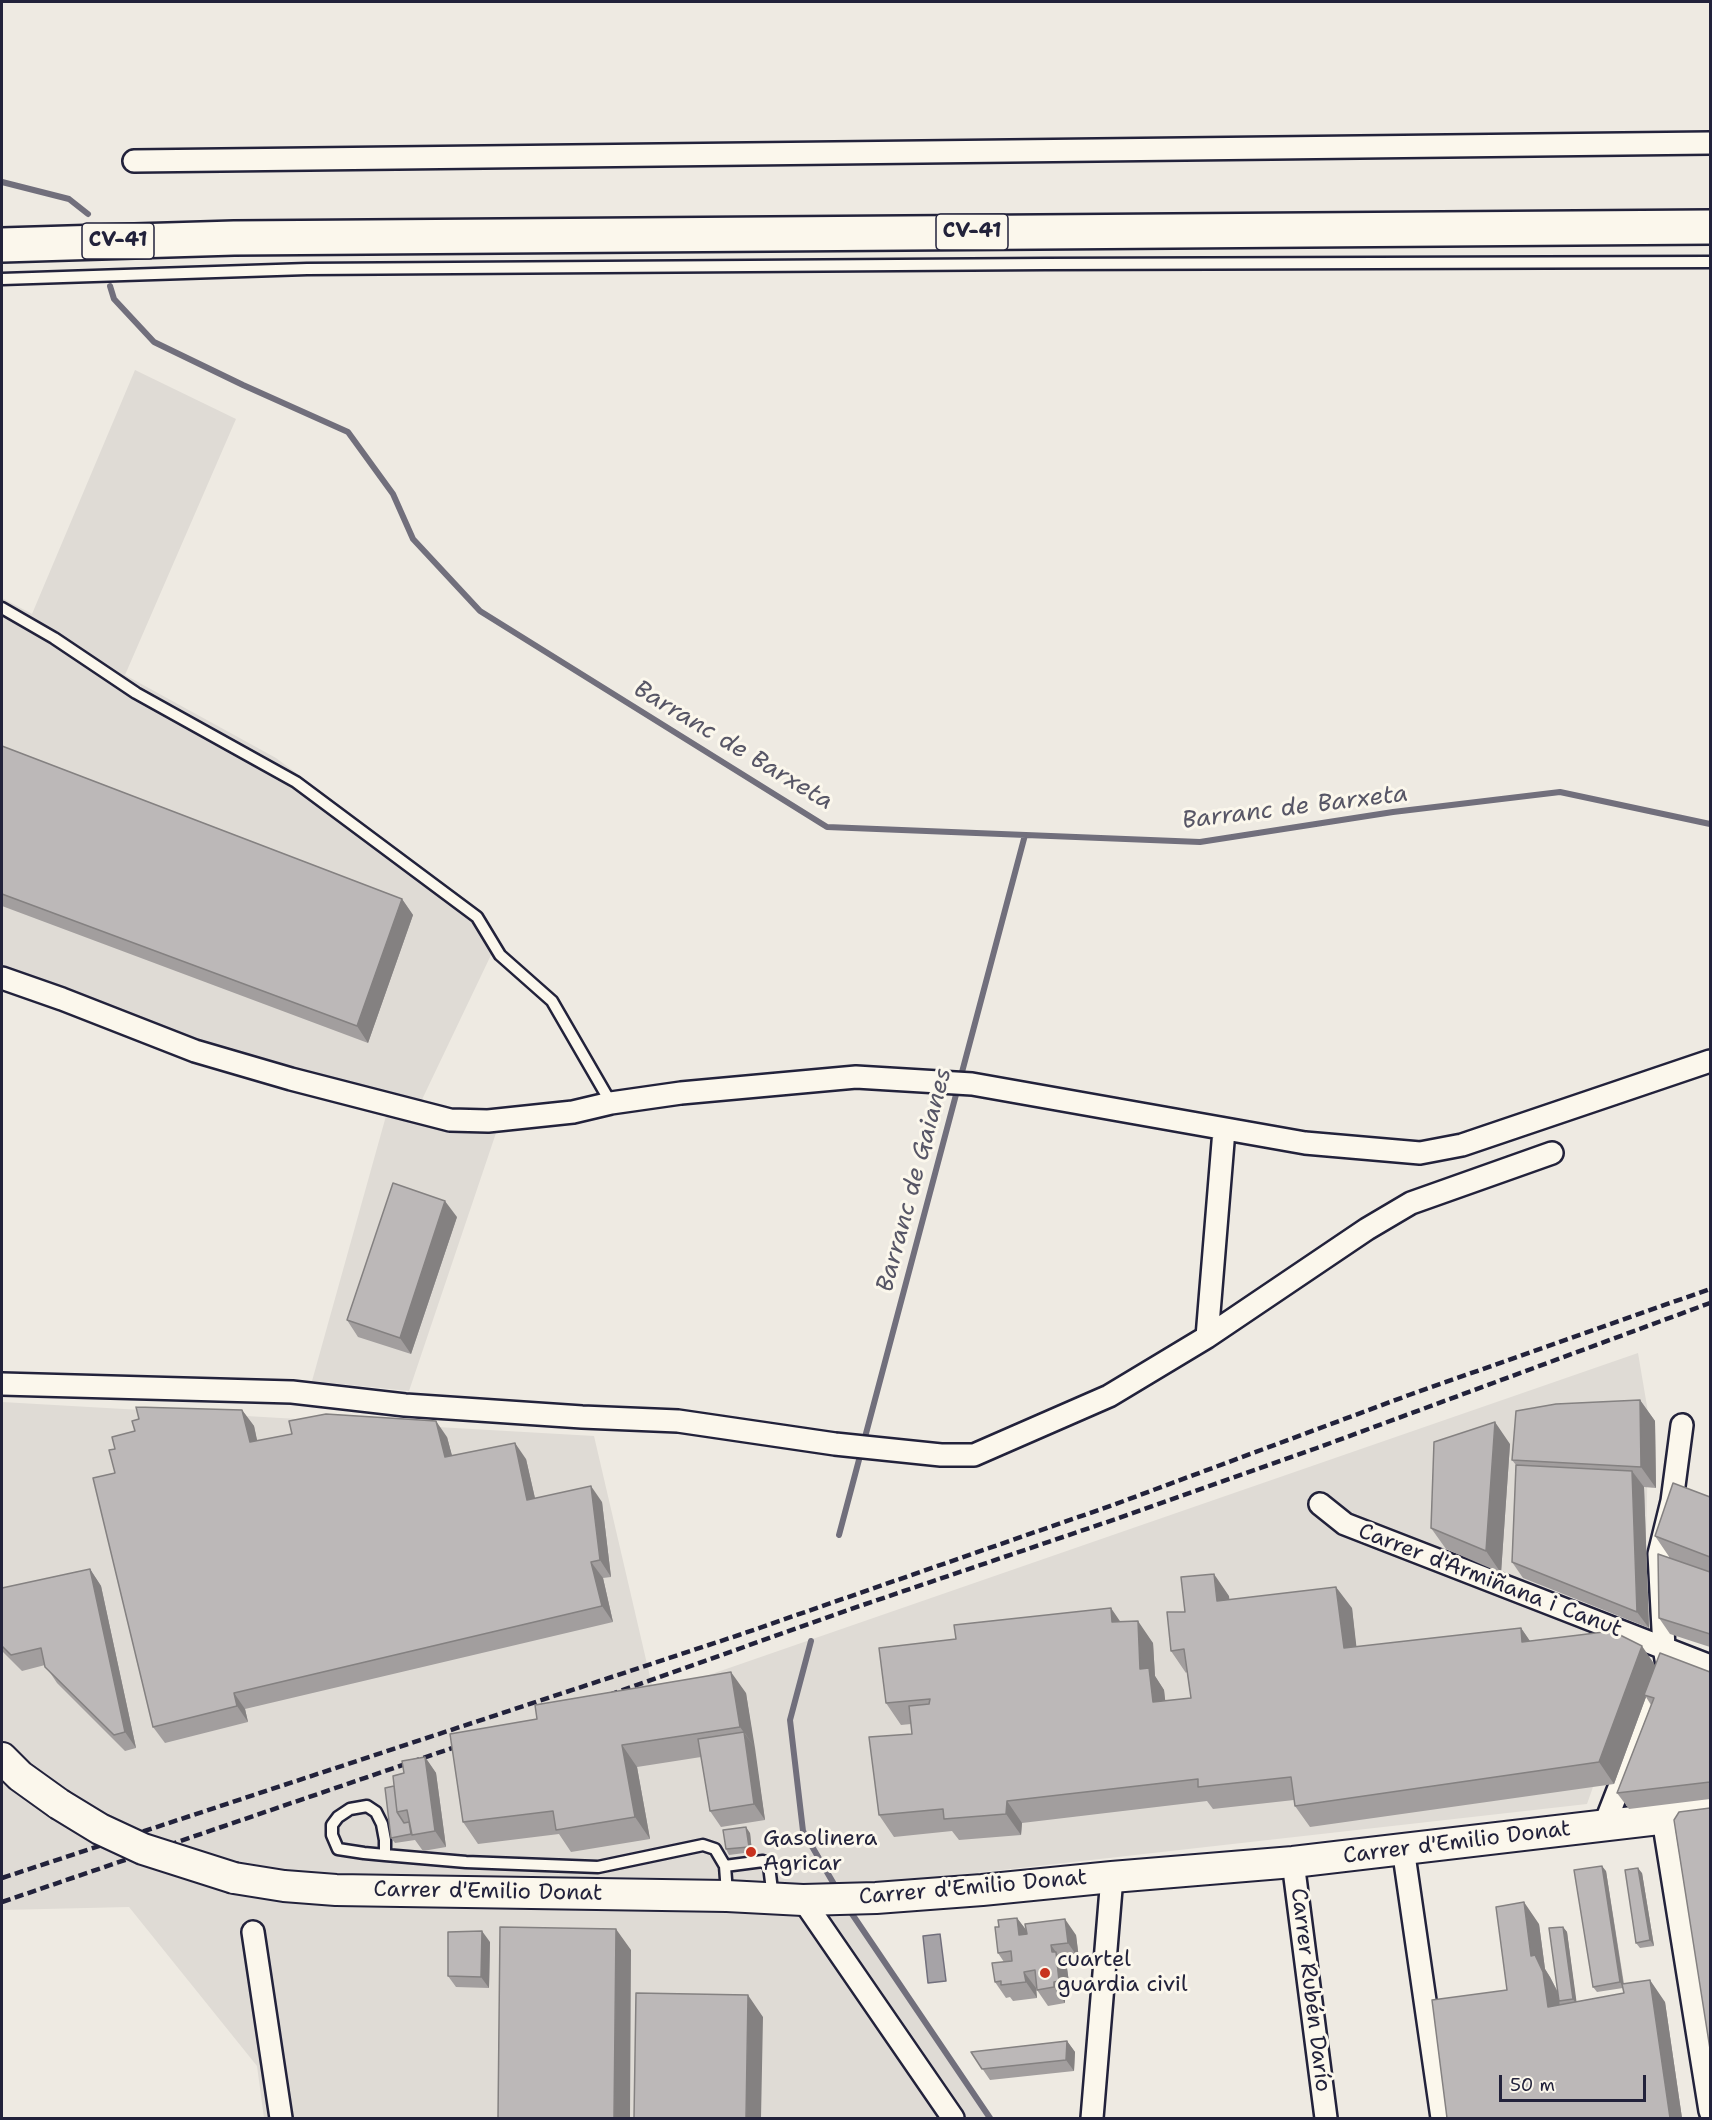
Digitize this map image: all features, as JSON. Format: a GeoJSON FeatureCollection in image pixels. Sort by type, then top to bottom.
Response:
{"type":"FeatureCollection","features":[{"type":"Feature","properties":{"kind":"main road","name":"CV-41"},"geometry":{"type":"LineString","coordinates":[[2,245],[246,237],[1710,227]]}},
{"type":"Feature","properties":{"kind":"street"},"geometry":{"type":"LineString","coordinates":[[134,161],[1710,143]]}},
{"type":"Feature","properties":{"kind":"street"},"geometry":{"type":"LineString","coordinates":[[2,978],[195,1051],[439,1118],[488,1121],[573,1112],[681,1093],[856,1077],[972,1084],[1305,1143],[1420,1153],[1462,1145],[1710,1061]]}},
{"type":"Feature","properties":{"kind":"street"},"geometry":{"type":"LineString","coordinates":[[1207,1337],[1224,1130]]}},
{"type":"Feature","properties":{"kind":"street"},"geometry":{"type":"LineString","coordinates":[[2,1384],[292,1392],[428,1406],[678,1421],[836,1444],[941,1455],[974,1455],[1109,1396],[1207,1337],[1367,1229],[1411,1203],[1552,1153]]}},
{"type":"Feature","properties":{"kind":"street"},"geometry":{"type":"LineString","coordinates":[[1604,1826],[1667,1665],[1659,1554],[1672,1501],[1682,1425]]}},
{"type":"Feature","properties":{"kind":"street","name":"Carrer d'Armiñana i Canut"},"geometry":{"type":"LineString","coordinates":[[1320,1504],[1345,1524],[1710,1666]]}},
{"type":"Feature","properties":{"kind":"street","name":"Carrer d'Emilio Donat"},"geometry":{"type":"LineString","coordinates":[[2,1758],[20,1776],[59,1804],[100,1829],[142,1849],[234,1878],[284,1886],[336,1890],[816,1899],[876,1898],[1293,1862],[1710,1813]]}},
{"type":"Feature","properties":{"kind":"street"},"geometry":{"type":"LineString","coordinates":[[1663,1819],[1710,2111]]}},
{"type":"Feature","properties":{"kind":"street"},"geometry":{"type":"LineString","coordinates":[[1403,1848],[1442,2118]]}},
{"type":"Feature","properties":{"kind":"street","name":"Carrer Rubén Darío"},"geometry":{"type":"LineString","coordinates":[[1293,1862],[1326,2118]]}},
{"type":"Feature","properties":{"kind":"street"},"geometry":{"type":"LineString","coordinates":[[1092,2118],[1112,1877]]}},
{"type":"Feature","properties":{"kind":"street"},"geometry":{"type":"LineString","coordinates":[[816,1899],[952,2118]]}},
{"type":"Feature","properties":{"kind":"street"},"geometry":{"type":"LineString","coordinates":[[253,1932],[281,2118]]}},
{"type":"Feature","properties":{"kind":"lane"},"geometry":{"type":"LineString","coordinates":[[2,279],[307,269],[1710,262]]}},
{"type":"Feature","properties":{"kind":"lane"},"geometry":{"type":"LineString","coordinates":[[2,608],[54,638],[136,693],[296,782],[477,917],[500,955],[552,1001],[611,1104]]}},
{"type":"Feature","properties":{"kind":"lane"},"geometry":{"type":"LineString","coordinates":[[385,1855],[382,1824],[376,1812],[367,1806],[350,1809],[338,1817],[332,1825],[332,1835],[338,1850],[385,1855],[466,1862],[598,1867],[703,1845],[714,1849],[725,1866],[727,1896]]}},
{"type":"Feature","properties":{"kind":"lane"},"geometry":{"type":"LineString","coordinates":[[725,1866],[763,1861],[768,1866],[773,1898]]}},
{"type":"Feature","properties":{"kind":"shaded area"},"geometry":{"type":"Polygon","coordinates":[[[135,370],[236,419],[125,675],[276,758],[481,911],[491,955],[417,1110],[497,1130],[409,1391],[312,1381],[386,1116],[192,1061],[2,991],[2,598],[32,614],[135,370]]]}},
{"type":"Feature","properties":{"kind":"shaded area"},"geometry":{"type":"Polygon","coordinates":[[[1638,1353],[1649,1418],[1646,1535],[1649,1628],[1587,1804],[834,1889],[987,2118],[264,2118],[257,2066],[129,1907],[2,1910],[2,1402],[594,1436],[654,1694],[1638,1353]]]}},
{"type":"Feature","properties":{"kind":"shaded area"},"geometry":{"type":"Polygon","coordinates":[[[940,1934],[946,1981],[928,1983],[923,1936],[940,1934]]]}},
{"type":"Feature","properties":{"kind":"building"},"geometry":{"type":"Polygon","coordinates":[[[2,746],[402,899],[357,1026],[2,894],[2,746]]]}},
{"type":"Feature","properties":{"kind":"building"},"geometry":{"type":"Polygon","coordinates":[[[393,1183],[445,1201],[400,1338],[347,1320],[393,1183]]]}},
{"type":"Feature","properties":{"kind":"building"},"geometry":{"type":"Polygon","coordinates":[[[1640,1400],[1641,1467],[1512,1460],[1516,1411],[1556,1404],[1640,1400]]]}},
{"type":"Feature","properties":{"kind":"building"},"geometry":{"type":"Polygon","coordinates":[[[136,1407],[242,1410],[250,1442],[292,1434],[289,1421],[326,1414],[436,1421],[445,1457],[515,1443],[527,1500],[591,1486],[600,1560],[591,1562],[602,1606],[234,1693],[237,1706],[153,1727],[93,1478],[115,1473],[109,1450],[115,1449],[112,1437],[135,1431],[132,1421],[139,1419],[136,1407]]]}},
{"type":"Feature","properties":{"kind":"building"},"geometry":{"type":"Polygon","coordinates":[[[1495,1422],[1486,1551],[1431,1528],[1434,1442],[1495,1422]]]}},
{"type":"Feature","properties":{"kind":"building"},"geometry":{"type":"Polygon","coordinates":[[[1516,1465],[1632,1471],[1637,1612],[1512,1562],[1516,1465]]]}},
{"type":"Feature","properties":{"kind":"building"},"geometry":{"type":"Polygon","coordinates":[[[1673,1483],[1710,1497],[1710,1557],[1655,1536],[1673,1483]]]}},
{"type":"Feature","properties":{"kind":"building"},"geometry":{"type":"Polygon","coordinates":[[[1658,1554],[1710,1572],[1710,1634],[1659,1618],[1658,1554]]]}},
{"type":"Feature","properties":{"kind":"building"},"geometry":{"type":"Polygon","coordinates":[[[90,1569],[125,1732],[114,1735],[45,1667],[41,1648],[11,1655],[2,1646],[2,1588],[90,1569]]]}},
{"type":"Feature","properties":{"kind":"building"},"geometry":{"type":"Polygon","coordinates":[[[1214,1574],[1217,1601],[1336,1587],[1344,1648],[1521,1628],[1522,1642],[1612,1631],[1642,1646],[1599,1762],[1295,1806],[1291,1777],[1198,1787],[1198,1779],[1007,1801],[1006,1814],[944,1819],[943,1809],[879,1815],[869,1737],[912,1734],[909,1706],[929,1704],[930,1699],[886,1703],[879,1648],[956,1639],[954,1625],[1111,1608],[1112,1622],[1138,1621],[1140,1669],[1149,1668],[1153,1702],[1191,1698],[1184,1649],[1171,1651],[1167,1612],[1185,1612],[1181,1577],[1214,1574]]]}},
{"type":"Feature","properties":{"kind":"building"},"geometry":{"type":"Polygon","coordinates":[[[1660,1653],[1710,1672],[1710,1782],[1617,1793],[1654,1698],[1644,1695],[1660,1653]]]}},
{"type":"Feature","properties":{"kind":"building"},"geometry":{"type":"Polygon","coordinates":[[[731,1672],[740,1727],[622,1745],[635,1817],[556,1830],[553,1811],[463,1822],[450,1734],[537,1719],[535,1705],[731,1672]]]}},
{"type":"Feature","properties":{"kind":"building"},"geometry":{"type":"Polygon","coordinates":[[[744,1732],[754,1804],[710,1811],[698,1739],[744,1732]]]}},
{"type":"Feature","properties":{"kind":"building"},"geometry":{"type":"Polygon","coordinates":[[[425,1757],[435,1831],[412,1835],[407,1810],[397,1812],[393,1776],[404,1773],[402,1761],[425,1757]]]}},
{"type":"Feature","properties":{"kind":"building"},"geometry":{"type":"Polygon","coordinates":[[[394,1786],[397,1812],[404,1823],[409,1822],[411,1834],[391,1838],[385,1788],[394,1786]]]}},
{"type":"Feature","properties":{"kind":"building"},"geometry":{"type":"Polygon","coordinates":[[[1710,1808],[1710,2049],[1674,1820],[1679,1812],[1710,1808]]]}},
{"type":"Feature","properties":{"kind":"building"},"geometry":{"type":"Polygon","coordinates":[[[746,1827],[749,1847],[726,1849],[723,1830],[746,1827]]]}},
{"type":"Feature","properties":{"kind":"building"},"geometry":{"type":"Polygon","coordinates":[[[1602,1866],[1620,1982],[1593,1987],[1574,1870],[1602,1866]]]}},
{"type":"Feature","properties":{"kind":"building"},"geometry":{"type":"Polygon","coordinates":[[[1638,1868],[1650,1940],[1636,1943],[1625,1870],[1638,1868]]]}},
{"type":"Feature","properties":{"kind":"building"},"geometry":{"type":"Polygon","coordinates":[[[1524,1902],[1531,1956],[1535,1955],[1543,1972],[1548,2007],[1624,1993],[1622,1984],[1650,1980],[1670,2118],[1447,2118],[1432,2000],[1507,1990],[1496,1907],[1524,1902]]]}},
{"type":"Feature","properties":{"kind":"building"},"geometry":{"type":"Polygon","coordinates":[[[1017,1918],[1019,1935],[1027,1934],[1025,1924],[1065,1919],[1068,1943],[1051,1945],[1052,1952],[1056,1952],[1059,1981],[1054,1982],[1054,1987],[1037,1990],[1035,1970],[1024,1972],[1026,1982],[1001,1985],[1001,1981],[995,1982],[992,1963],[1012,1961],[1011,1951],[998,1953],[995,1927],[999,1927],[998,1920],[1017,1918]]]}},
{"type":"Feature","properties":{"kind":"building"},"geometry":{"type":"Polygon","coordinates":[[[500,1927],[616,1929],[614,2118],[498,2118],[500,1927]]]}},
{"type":"Feature","properties":{"kind":"building"},"geometry":{"type":"Polygon","coordinates":[[[1563,1927],[1573,1999],[1559,2001],[1549,1928],[1563,1927]]]}},
{"type":"Feature","properties":{"kind":"building"},"geometry":{"type":"Polygon","coordinates":[[[482,1931],[481,1977],[448,1976],[448,1932],[482,1931]]]}},
{"type":"Feature","properties":{"kind":"building"},"geometry":{"type":"Polygon","coordinates":[[[636,1993],[748,1995],[746,2118],[634,2118],[636,1993]]]}},
{"type":"Feature","properties":{"kind":"building"},"geometry":{"type":"Polygon","coordinates":[[[1067,2041],[1066,2060],[982,2069],[971,2052],[1067,2041]]]}},
{"type":"Feature","properties":{"kind":"waterway","name":"Barranc de Barxeta"},"geometry":{"type":"LineString","coordinates":[[2,182],[69,199],[88,214]]}},
{"type":"Feature","properties":{"kind":"waterway","name":"Barranc de Barxeta"},"geometry":{"type":"LineString","coordinates":[[110,286],[114,299],[154,342],[348,432],[393,494],[413,539],[480,611],[827,827],[1200,842],[1393,812],[1560,792],[1710,824]]}},
{"type":"Feature","properties":{"kind":"waterway","name":"Barranc de Gaianes"},"geometry":{"type":"LineString","coordinates":[[839,1535],[1025,835]]}},
{"type":"Feature","properties":{"kind":"waterway","name":"Barranc de Gaianes"},"geometry":{"type":"LineString","coordinates":[[811,1641],[790,1720],[803,1831],[838,1891]]}},
{"type":"Feature","properties":{"kind":"waterway","name":"Barranc de Gaianes"},"geometry":{"type":"LineString","coordinates":[[848,1908],[990,2118]]}},
{"type":"Feature","properties":{"kind":"railway"},"geometry":{"type":"LineString","coordinates":[[2,1878],[739,1635],[1113,1505],[1409,1395],[1710,1289]]}},
{"type":"Feature","properties":{"kind":"railway"},"geometry":{"type":"LineString","coordinates":[[609,1695],[1317,1448],[1710,1303]]}},
{"type":"Feature","properties":{"kind":"railway"},"geometry":{"type":"LineString","coordinates":[[2,1902],[467,1743]]}},
{"type":"Feature","properties":{"kind":"place","name":"Gasolinera Agricar"},"geometry":{"type":"Point","coordinates":[751,1852]}},
{"type":"Feature","properties":{"kind":"place","name":"cuartel guardia civil"},"geometry":{"type":"Point","coordinates":[1045,1973]}}]}
